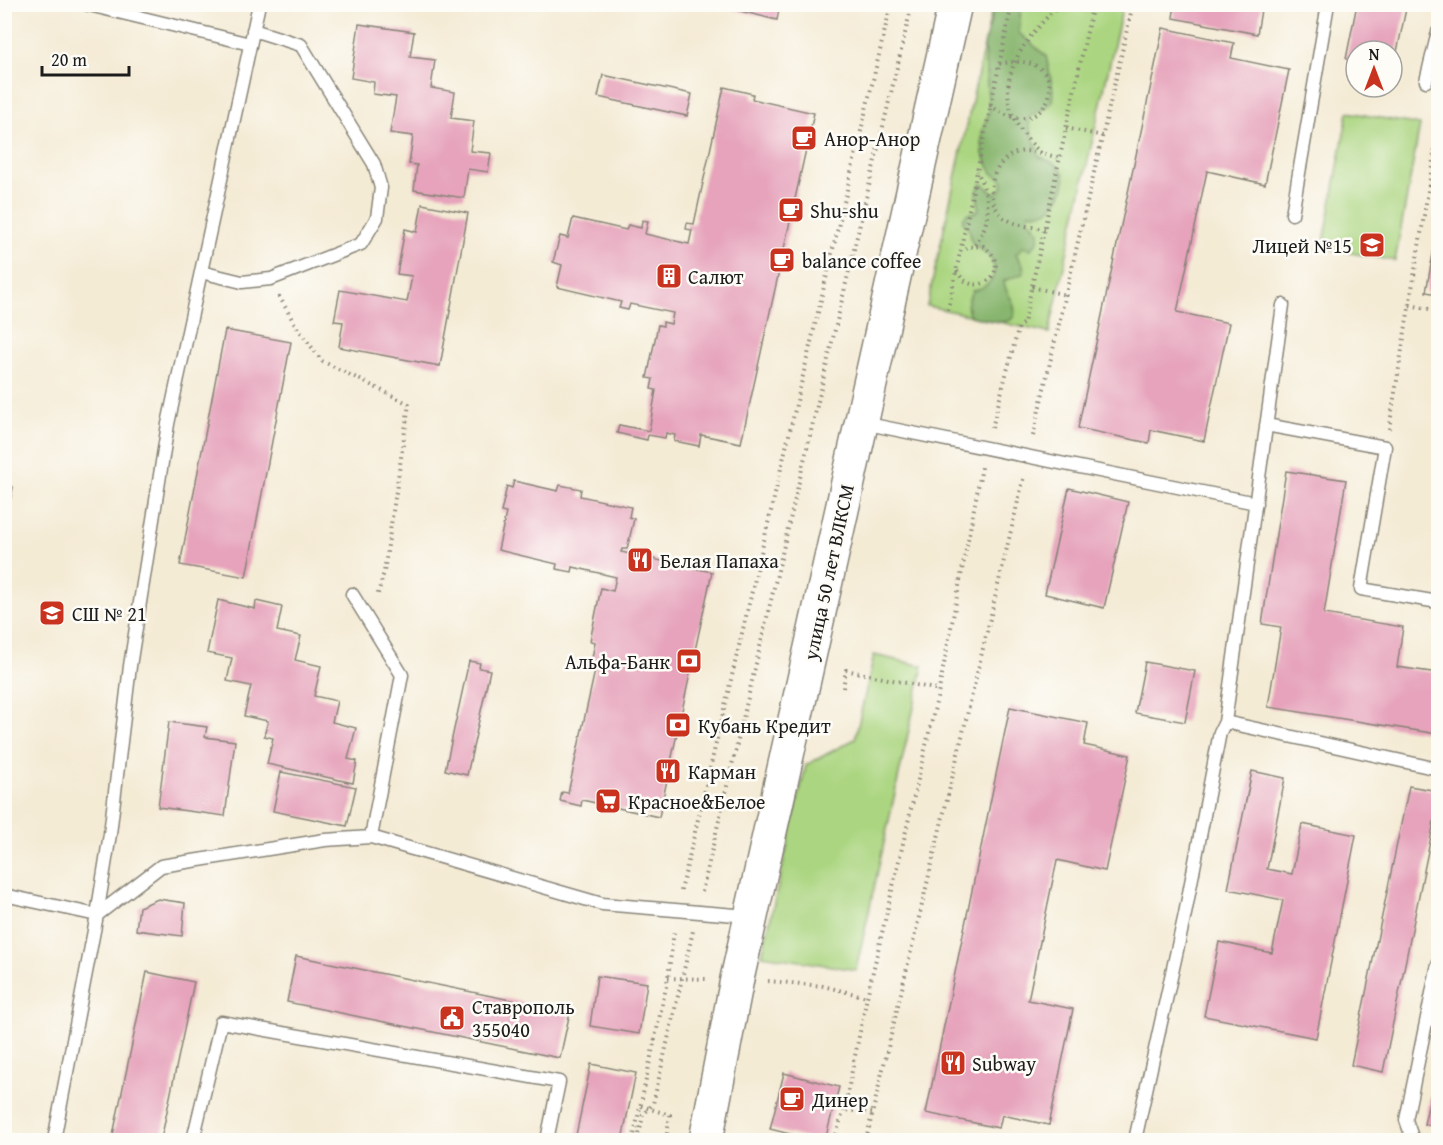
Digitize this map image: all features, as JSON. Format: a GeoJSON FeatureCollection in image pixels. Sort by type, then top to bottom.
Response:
{"type":"FeatureCollection","features":[{"type":"Feature","properties":{"kind":"street","name":"улица 50 лет ВЛКСМ"},"geometry":{"type":"LineString","coordinates":[[706,1140],[737,979],[753,916],[860,423],[955,4]]}},
{"type":"Feature","properties":{"kind":"lane"},"geometry":{"type":"LineString","coordinates":[[84,4],[250,44]]}},
{"type":"Feature","properties":{"kind":"lane"},"geometry":{"type":"LineString","coordinates":[[54,1140],[98,915],[130,666],[168,424],[259,4]]}},
{"type":"Feature","properties":{"kind":"lane"},"geometry":{"type":"LineString","coordinates":[[1292,214],[1328,4]]}},
{"type":"Feature","properties":{"kind":"lane"},"geometry":{"type":"LineString","coordinates":[[201,272],[242,282],[271,279],[361,244],[377,218],[381,188],[374,164],[301,45],[253,30]]}},
{"type":"Feature","properties":{"kind":"lane"},"geometry":{"type":"LineString","coordinates":[[1426,81],[1438,32]]}},
{"type":"Feature","properties":{"kind":"lane"},"geometry":{"type":"LineString","coordinates":[[1135,1140],[1185,914],[1220,732],[1225,722],[1283,304]]}},
{"type":"Feature","properties":{"kind":"lane"},"geometry":{"type":"LineString","coordinates":[[860,423],[1256,502]]}},
{"type":"Feature","properties":{"kind":"lane"},"geometry":{"type":"LineString","coordinates":[[1266,425],[1385,447],[1361,589],[1438,602]]}},
{"type":"Feature","properties":{"kind":"lane"},"geometry":{"type":"LineString","coordinates":[[352,594],[402,675],[371,837]]}},
{"type":"Feature","properties":{"kind":"lane"},"geometry":{"type":"LineString","coordinates":[[1225,722],[1438,769]]}},
{"type":"Feature","properties":{"kind":"lane"},"geometry":{"type":"LineString","coordinates":[[4,895],[98,915],[161,866],[325,840],[371,837],[602,904],[753,916]]}},
{"type":"Feature","properties":{"kind":"lane"},"geometry":{"type":"LineString","coordinates":[[1413,1140],[1406,1120],[1438,964]]}},
{"type":"Feature","properties":{"kind":"lane"},"geometry":{"type":"LineString","coordinates":[[192,1140],[221,1022],[559,1083],[546,1140]]}},
{"type":"Feature","properties":{"kind":"path"},"geometry":{"type":"LineString","coordinates":[[635,1140],[669,978],[677,909],[891,4]]}},
{"type":"Feature","properties":{"kind":"path"},"geometry":{"type":"LineString","coordinates":[[635,1140],[643,1115],[653,1104],[912,4]]}},
{"type":"Feature","properties":{"kind":"path"},"geometry":{"type":"LineString","coordinates":[[948,310],[1012,4]]}},
{"type":"Feature","properties":{"kind":"path"},"geometry":{"type":"LineString","coordinates":[[1041,153],[1021,133],[1013,117],[1008,81],[1015,61],[1031,35],[1056,5],[1064,8],[1078,4]]}},
{"type":"Feature","properties":{"kind":"path"},"geometry":{"type":"LineString","coordinates":[[834,1140],[844,1110],[867,997],[939,690],[986,447],[1019,326],[1024,323],[1093,4]]}},
{"type":"Feature","properties":{"kind":"path"},"geometry":{"type":"LineString","coordinates":[[866,1140],[1133,4]]}},
{"type":"Feature","properties":{"kind":"path"},"geometry":{"type":"LineString","coordinates":[[990,105],[1013,117],[1036,115],[1046,106],[1050,96],[1050,84],[1039,67],[1033,63],[1015,61],[999,64]]}},
{"type":"Feature","properties":{"kind":"path"},"geometry":{"type":"LineString","coordinates":[[1066,128],[1102,136]]}},
{"type":"Feature","properties":{"kind":"path"},"geometry":{"type":"LineString","coordinates":[[1385,447],[1438,130]]}},
{"type":"Feature","properties":{"kind":"path"},"geometry":{"type":"LineString","coordinates":[[975,245],[986,226],[989,195],[995,171],[1009,156],[1020,152],[1041,153],[1060,158]]}},
{"type":"Feature","properties":{"kind":"path"},"geometry":{"type":"LineString","coordinates":[[977,170],[994,205],[1007,219],[1045,229]]}},
{"type":"Feature","properties":{"kind":"path"},"geometry":{"type":"LineString","coordinates":[[956,271],[960,278],[974,285],[985,283],[993,276],[996,265],[994,256],[983,246],[975,245],[960,251]]}},
{"type":"Feature","properties":{"kind":"path"},"geometry":{"type":"LineString","coordinates":[[271,279],[296,326],[322,361],[409,404],[384,572],[370,624]]}},
{"type":"Feature","properties":{"kind":"path"},"geometry":{"type":"LineString","coordinates":[[1032,287],[1066,295]]}},
{"type":"Feature","properties":{"kind":"path"},"geometry":{"type":"LineString","coordinates":[[1410,305],[1438,311]]}},
{"type":"Feature","properties":{"kind":"path"},"geometry":{"type":"LineString","coordinates":[[843,688],[846,670],[939,690]]}},
{"type":"Feature","properties":{"kind":"path"},"geometry":{"type":"LineString","coordinates":[[641,1106],[670,1115],[666,1140]]}},
{"type":"Feature","properties":{"kind":"path"},"geometry":{"type":"LineString","coordinates":[[844,1110],[872,1113]]}},
{"type":"Feature","properties":{"kind":"green space"},"geometry":{"type":"Polygon","coordinates":[[[993,5],[1123,5],[1049,333],[927,306],[993,5]]]}},
{"type":"Feature","properties":{"kind":"green space"},"geometry":{"type":"Polygon","coordinates":[[[995,5],[1021,5],[1019,33],[1046,56],[1053,90],[1052,102],[1029,117],[1030,128],[1039,156],[1060,168],[1065,181],[1057,202],[1045,211],[1030,213],[1028,218],[1039,232],[1038,241],[1031,249],[1023,247],[1016,254],[1023,265],[1024,273],[1004,281],[1015,312],[1012,318],[1001,322],[970,316],[968,312],[972,291],[991,281],[994,267],[988,255],[971,241],[970,231],[963,223],[963,218],[967,214],[976,212],[979,208],[977,193],[980,184],[985,185],[994,194],[1001,190],[1003,185],[1002,180],[992,173],[983,154],[982,142],[982,131],[989,113],[984,45],[995,5]]]}},
{"type":"Feature","properties":{"kind":"green space"},"geometry":{"type":"Polygon","coordinates":[[[1348,112],[1420,125],[1395,261],[1323,248],[1348,112]]]}},
{"type":"Feature","properties":{"kind":"green space"},"geometry":{"type":"Polygon","coordinates":[[[874,655],[923,666],[856,970],[762,955],[806,765],[855,739],[874,655]]]}},
{"type":"Feature","properties":{"kind":"building"},"geometry":{"type":"Polygon","coordinates":[[[711,4],[780,4],[777,20],[711,4]]]}},
{"type":"Feature","properties":{"kind":"building"},"geometry":{"type":"Polygon","coordinates":[[[1175,4],[1262,4],[1257,34],[1173,18],[1175,4]]]}},
{"type":"Feature","properties":{"kind":"building"},"geometry":{"type":"Polygon","coordinates":[[[1357,4],[1407,4],[1400,39],[1350,39],[1357,4]]]}},
{"type":"Feature","properties":{"kind":"building"},"geometry":{"type":"Polygon","coordinates":[[[359,24],[414,32],[410,57],[435,60],[431,88],[455,92],[451,118],[474,121],[470,151],[491,153],[488,172],[468,169],[464,198],[414,190],[417,165],[409,164],[413,136],[390,133],[396,97],[373,94],[374,82],[351,78],[359,24]]]}},
{"type":"Feature","properties":{"kind":"building"},"geometry":{"type":"Polygon","coordinates":[[[1163,28],[1234,43],[1231,58],[1289,70],[1265,184],[1207,171],[1177,312],[1229,323],[1204,441],[1151,430],[1149,443],[1078,428],[1163,28]]]}},
{"type":"Feature","properties":{"kind":"building"},"geometry":{"type":"Polygon","coordinates":[[[603,75],[692,94],[687,116],[598,97],[603,75]]]}},
{"type":"Feature","properties":{"kind":"building","name":"Салют"},"geometry":{"type":"Polygon","coordinates":[[[724,87],[753,94],[752,99],[814,113],[741,443],[701,435],[699,446],[674,441],[675,435],[666,433],[665,438],[648,435],[647,440],[617,433],[619,425],[649,431],[656,390],[651,389],[653,379],[647,378],[658,325],[663,326],[663,322],[671,324],[673,313],[630,304],[628,310],[619,308],[621,302],[557,287],[562,265],[553,262],[560,236],[568,238],[573,218],[626,230],[628,225],[641,228],[642,220],[648,221],[645,234],[689,244],[692,230],[686,229],[687,223],[694,224],[724,87]]]}},
{"type":"Feature","properties":{"kind":"building"},"geometry":{"type":"Polygon","coordinates":[[[422,204],[468,213],[440,366],[339,347],[343,322],[334,321],[340,290],[407,302],[412,276],[397,274],[405,229],[417,232],[422,204]]]}},
{"type":"Feature","properties":{"kind":"building"},"geometry":{"type":"Polygon","coordinates":[[[1438,233],[1438,294],[1426,292],[1438,233]]]}},
{"type":"Feature","properties":{"kind":"building"},"geometry":{"type":"Polygon","coordinates":[[[225,330],[291,342],[246,577],[180,565],[225,330]]]}},
{"type":"Feature","properties":{"kind":"building"},"geometry":{"type":"Polygon","coordinates":[[[1286,471],[1346,480],[1324,614],[1403,627],[1397,667],[1438,673],[1438,734],[1268,707],[1281,627],[1262,624],[1286,471]]]}},
{"type":"Feature","properties":{"kind":"building"},"geometry":{"type":"Polygon","coordinates":[[[514,481],[558,491],[560,485],[581,489],[580,496],[631,507],[629,517],[634,519],[627,549],[622,549],[621,552],[712,572],[659,817],[582,800],[581,806],[560,801],[562,792],[568,793],[596,666],[591,664],[595,642],[590,641],[601,588],[613,591],[616,577],[573,567],[572,572],[556,569],[557,564],[498,550],[506,513],[501,512],[507,486],[512,488],[514,481]]]}},
{"type":"Feature","properties":{"kind":"building"},"geometry":{"type":"Polygon","coordinates":[[[4,485],[13,487],[6,521],[4,521],[4,485]]]}},
{"type":"Feature","properties":{"kind":"building"},"geometry":{"type":"Polygon","coordinates":[[[1069,488],[1128,502],[1104,608],[1045,594],[1069,488]]]}},
{"type":"Feature","properties":{"kind":"building"},"geometry":{"type":"Polygon","coordinates":[[[218,600],[255,609],[256,601],[282,607],[277,631],[301,636],[295,660],[321,666],[314,696],[337,701],[332,722],[356,728],[348,759],[357,761],[353,783],[267,764],[273,738],[264,736],[268,721],[244,716],[251,686],[227,681],[232,658],[207,653],[218,600]]]}},
{"type":"Feature","properties":{"kind":"building"},"geometry":{"type":"Polygon","coordinates":[[[469,661],[480,663],[479,668],[490,670],[467,775],[445,770],[469,661]]]}},
{"type":"Feature","properties":{"kind":"building"},"geometry":{"type":"Polygon","coordinates":[[[1145,662],[1195,671],[1185,722],[1135,713],[1145,662]]]}},
{"type":"Feature","properties":{"kind":"building"},"geometry":{"type":"Polygon","coordinates":[[[1010,707],[1088,723],[1084,745],[1130,755],[1105,871],[1057,860],[1028,1000],[1073,1009],[1049,1125],[1002,1115],[999,1128],[926,1113],[1010,707]]]}},
{"type":"Feature","properties":{"kind":"building"},"geometry":{"type":"Polygon","coordinates":[[[169,722],[207,727],[205,737],[235,741],[225,816],[158,807],[169,722]]]}},
{"type":"Feature","properties":{"kind":"building"},"geometry":{"type":"Polygon","coordinates":[[[1252,771],[1285,778],[1267,869],[1292,874],[1302,824],[1356,835],[1316,1038],[1204,1016],[1219,942],[1272,953],[1283,900],[1228,889],[1252,771]]]}},
{"type":"Feature","properties":{"kind":"building"},"geometry":{"type":"Polygon","coordinates":[[[281,772],[356,787],[347,826],[273,811],[281,772]]]}},
{"type":"Feature","properties":{"kind":"building"},"geometry":{"type":"Polygon","coordinates":[[[1409,786],[1438,791],[1438,802],[1383,1072],[1351,1065],[1409,786]]]}},
{"type":"Feature","properties":{"kind":"building"},"geometry":{"type":"Polygon","coordinates":[[[158,899],[185,903],[182,936],[136,930],[139,907],[158,899]]]}},
{"type":"Feature","properties":{"kind":"building"},"geometry":{"type":"Polygon","coordinates":[[[296,956],[570,1012],[560,1058],[287,1002],[296,956]]]}},
{"type":"Feature","properties":{"kind":"building"},"geometry":{"type":"Polygon","coordinates":[[[147,972],[194,982],[161,1140],[112,1140],[147,972]]]}},
{"type":"Feature","properties":{"kind":"building"},"geometry":{"type":"Polygon","coordinates":[[[597,976],[647,983],[639,1034],[590,1026],[597,976]]]}},
{"type":"Feature","properties":{"kind":"building"},"geometry":{"type":"Polygon","coordinates":[[[1438,1062],[1438,1126],[1424,1124],[1438,1062]]]}},
{"type":"Feature","properties":{"kind":"building"},"geometry":{"type":"Polygon","coordinates":[[[591,1064],[636,1073],[622,1140],[575,1140],[591,1064]]]}},
{"type":"Feature","properties":{"kind":"building"},"geometry":{"type":"Polygon","coordinates":[[[784,1073],[839,1087],[825,1140],[814,1140],[770,1129],[784,1073]]]}},
{"type":"Feature","properties":{"kind":"place","name":"Анор-Анор"},"geometry":{"type":"Point","coordinates":[804,138]}},
{"type":"Feature","properties":{"kind":"place","name":"Shu-shu"},"geometry":{"type":"Point","coordinates":[791,210]}},
{"type":"Feature","properties":{"kind":"place","name":"Лицей №15"},"geometry":{"type":"Point","coordinates":[1372,245]}},
{"type":"Feature","properties":{"kind":"place","name":"balance coffee"},"geometry":{"type":"Point","coordinates":[782,260]}},
{"type":"Feature","properties":{"kind":"place","name":"Салют"},"geometry":{"type":"Point","coordinates":[669,276]}},
{"type":"Feature","properties":{"kind":"place","name":"Белая Папаха"},"geometry":{"type":"Point","coordinates":[640,560]}},
{"type":"Feature","properties":{"kind":"place","name":"СШ № 21"},"geometry":{"type":"Point","coordinates":[52,613]}},
{"type":"Feature","properties":{"kind":"place","name":"Альфа-Банк"},"geometry":{"type":"Point","coordinates":[689,661]}},
{"type":"Feature","properties":{"kind":"place","name":"Кубань Кредит"},"geometry":{"type":"Point","coordinates":[678,725]}},
{"type":"Feature","properties":{"kind":"place","name":"Карман"},"geometry":{"type":"Point","coordinates":[668,771]}},
{"type":"Feature","properties":{"kind":"place","name":"Красное&Белое"},"geometry":{"type":"Point","coordinates":[608,801]}},
{"type":"Feature","properties":{"kind":"place","name":"Ставрополь 355040"},"geometry":{"type":"Point","coordinates":[452,1018]}},
{"type":"Feature","properties":{"kind":"place","name":"Subway"},"geometry":{"type":"Point","coordinates":[953,1063]}},
{"type":"Feature","properties":{"kind":"place","name":"Динер"},"geometry":{"type":"Point","coordinates":[792,1099]}}]}
